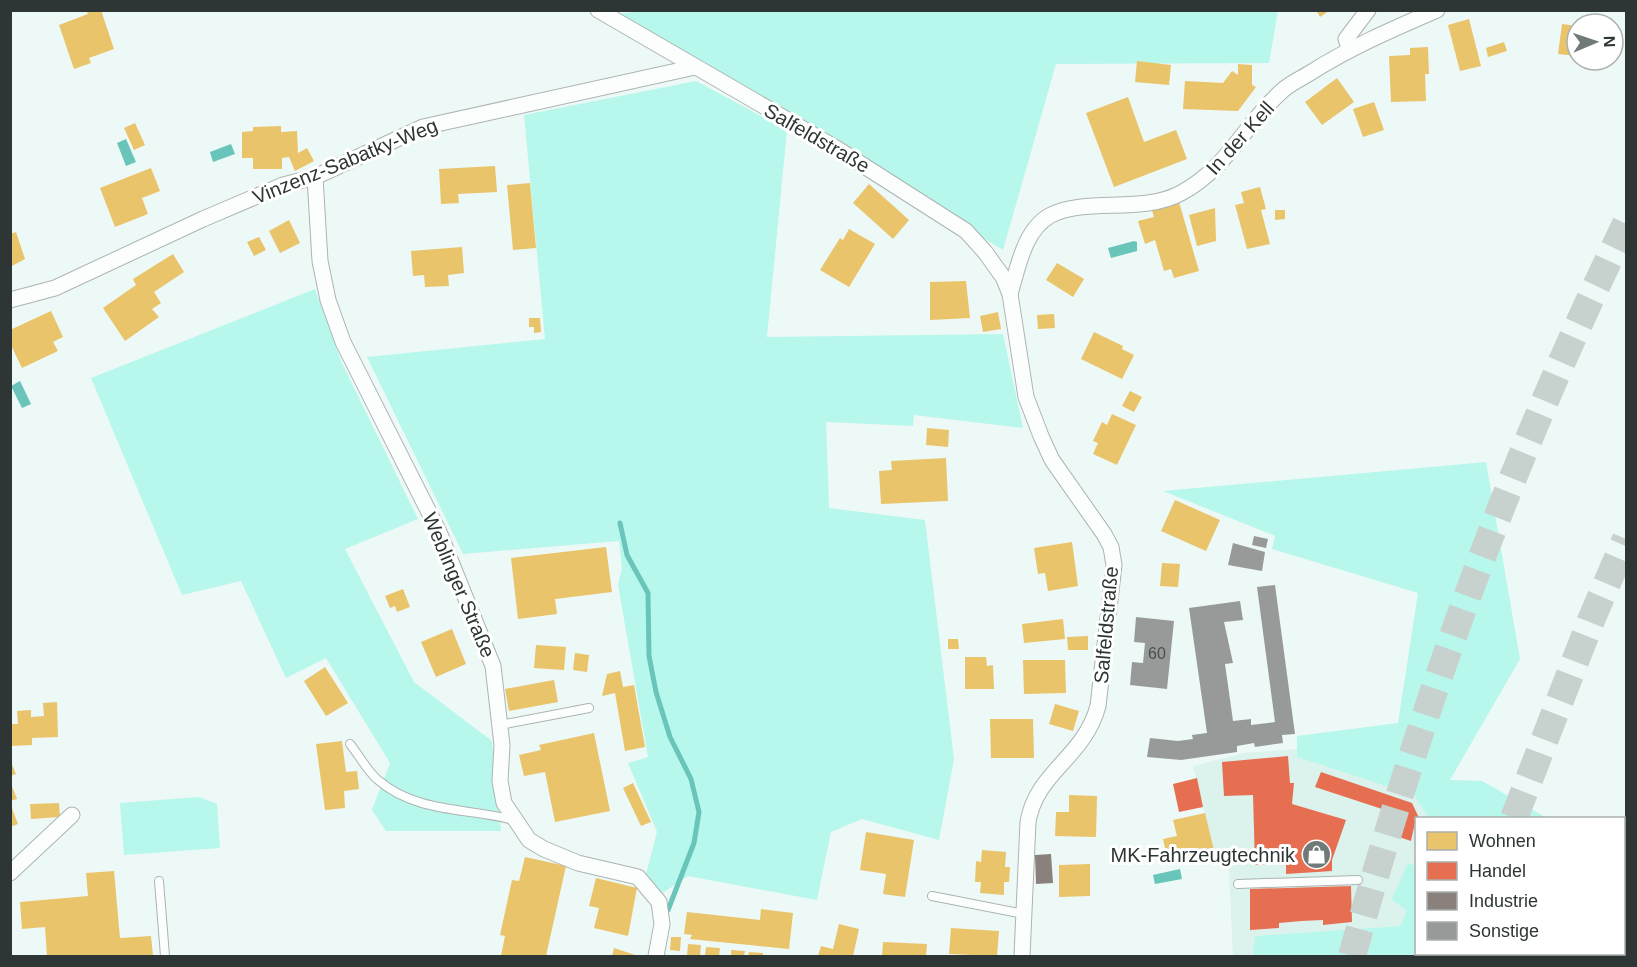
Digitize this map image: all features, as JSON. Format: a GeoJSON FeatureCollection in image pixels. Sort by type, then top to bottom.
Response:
{"type":"FeatureCollection","features":[{"type":"Feature","properties":{"kind":"street","name":"Salfeldstraße"},"geometry":{"type":"LineString","coordinates":[[598,10],[836,147],[966,231],[986,252],[1003,277],[1010,294],[1026,397],[1041,436],[1052,460],[1104,534],[1111,547],[1114,565],[1100,695],[1093,726],[1085,740],[1038,791],[1031,803],[1022,957]]}},
{"type":"Feature","properties":{"kind":"street"},"geometry":{"type":"LineString","coordinates":[[1349,48],[1346,39],[1368,10]]}},
{"type":"Feature","properties":{"kind":"street","name":"In der Kell"},"geometry":{"type":"LineString","coordinates":[[1050,215],[1076,209],[1134,205],[1179,194],[1209,174],[1235,148],[1284,89],[1349,48],[1437,10]]}},
{"type":"Feature","properties":{"kind":"street","name":"Vinzenz-Sabatky-Weg"},"geometry":{"type":"LineString","coordinates":[[10,300],[55,288],[202,219],[283,185],[315,177],[423,127],[449,119],[694,67]]}},
{"type":"Feature","properties":{"kind":"street","name":"Weblinger Straße"},"geometry":{"type":"LineString","coordinates":[[315,177],[320,261],[328,300],[344,342],[439,532],[493,666],[502,745],[500,781],[504,803],[529,840],[544,849],[578,863],[638,877],[659,902],[662,924],[656,957]]}},
{"type":"Feature","properties":{"kind":"street","name":"Salfeldstraße"},"geometry":{"type":"LineString","coordinates":[[1010,294],[1025,244],[1050,215]]}},
{"type":"Feature","properties":{"kind":"street"},"geometry":{"type":"LineString","coordinates":[[10,873],[72,815]]}},
{"type":"Feature","properties":{"kind":"lane"},"geometry":{"type":"LineString","coordinates":[[500,725],[589,708]]}},
{"type":"Feature","properties":{"kind":"lane"},"geometry":{"type":"LineString","coordinates":[[350,744],[377,779],[404,798],[427,806],[488,813],[516,820]]}},
{"type":"Feature","properties":{"kind":"lane"},"geometry":{"type":"LineString","coordinates":[[1238,884],[1358,880]]}},
{"type":"Feature","properties":{"kind":"lane"},"geometry":{"type":"LineString","coordinates":[[159,881],[165,957]]}},
{"type":"Feature","properties":{"kind":"lane"},"geometry":{"type":"LineString","coordinates":[[932,896],[1024,914]]}},
{"type":"Feature","properties":{"kind":"shaded area","name":"MK-Fahrzeugtechnik"},"geometry":{"type":"Polygon","coordinates":[[[1297,749],[1297,757],[1415,795],[1428,817],[1415,817],[1415,866],[1409,863],[1407,911],[1400,926],[1256,936],[1253,956],[1233,956],[1229,868],[1217,859],[1193,766],[1244,753],[1297,749]]]}},
{"type":"Feature","properties":{"kind":"green space"},"geometry":{"type":"Polygon","coordinates":[[[645,10],[1278,11],[1269,63],[1056,64],[1003,250],[618,14],[645,10]]]}},
{"type":"Feature","properties":{"kind":"green space"},"geometry":{"type":"Polygon","coordinates":[[[696,81],[787,130],[767,337],[1003,334],[1023,428],[914,415],[913,426],[826,422],[829,508],[925,520],[954,759],[939,840],[862,819],[831,832],[817,900],[688,876],[661,894],[646,874],[657,832],[628,763],[648,757],[618,585],[622,568],[619,541],[463,554],[367,357],[545,339],[524,115],[696,81]]]}},
{"type":"Feature","properties":{"kind":"green space"},"geometry":{"type":"Polygon","coordinates":[[[315,289],[342,363],[418,519],[345,549],[414,682],[492,741],[501,831],[386,831],[372,810],[390,763],[326,658],[286,678],[241,581],[182,595],[91,378],[315,289]]]}},
{"type":"Feature","properties":{"kind":"green space"},"geometry":{"type":"Polygon","coordinates":[[[1486,462],[1520,659],[1450,780],[1482,781],[1545,817],[1428,817],[1414,795],[1297,757],[1297,736],[1398,723],[1418,593],[1272,549],[1275,536],[1163,491],[1486,462]]]}},
{"type":"Feature","properties":{"kind":"green space"},"geometry":{"type":"Polygon","coordinates":[[[199,797],[217,804],[220,848],[124,855],[120,803],[199,797]]]}},
{"type":"Feature","properties":{"kind":"green space"},"geometry":{"type":"Polygon","coordinates":[[[1408,863],[1415,866],[1415,955],[1563,956],[1253,956],[1255,936],[1400,926],[1407,911],[1392,899],[1408,863]]]}},
{"type":"Feature","properties":{"kind":"water"},"geometry":{"type":"Polygon","coordinates":[[[126,139],[136,162],[126,166],[117,143],[126,139]]]}},
{"type":"Feature","properties":{"kind":"water"},"geometry":{"type":"Polygon","coordinates":[[[231,144],[235,154],[213,162],[210,152],[231,144]]]}},
{"type":"Feature","properties":{"kind":"water"},"geometry":{"type":"Polygon","coordinates":[[[1137,242],[1137,251],[1111,258],[1108,248],[1137,242]]]}},
{"type":"Feature","properties":{"kind":"water"},"geometry":{"type":"Polygon","coordinates":[[[20,381],[31,404],[22,408],[11,386],[20,381]]]}},
{"type":"Feature","properties":{"kind":"water"},"geometry":{"type":"Polygon","coordinates":[[[1180,869],[1182,879],[1155,884],[1153,875],[1180,869]]]}},
{"type":"Feature","properties":{"kind":"building: Wohnen"},"geometry":{"type":"Polygon","coordinates":[[[86,10],[101,10],[114,49],[89,58],[91,63],[74,69],[59,25],[88,14],[86,10]]]}},
{"type":"Feature","properties":{"kind":"building: Wohnen"},"geometry":{"type":"Polygon","coordinates":[[[1316,10],[1330,10],[1320,17],[1316,10]]]}},
{"type":"Feature","properties":{"kind":"building: Wohnen"},"geometry":{"type":"Polygon","coordinates":[[[1469,19],[1481,66],[1460,71],[1448,25],[1469,19]]]}},
{"type":"Feature","properties":{"kind":"building: Wohnen"},"geometry":{"type":"Polygon","coordinates":[[[1562,24],[1565,24],[1565,55],[1558,54],[1562,24]]]}},
{"type":"Feature","properties":{"kind":"building: Wohnen"},"geometry":{"type":"Polygon","coordinates":[[[1504,42],[1507,51],[1488,57],[1486,48],[1504,42]]]}},
{"type":"Feature","properties":{"kind":"building: Wohnen"},"geometry":{"type":"Polygon","coordinates":[[[1428,47],[1429,74],[1425,74],[1426,101],[1391,102],[1389,56],[1410,55],[1410,48],[1428,47]]]}},
{"type":"Feature","properties":{"kind":"building: Wohnen"},"geometry":{"type":"Polygon","coordinates":[[[1137,61],[1171,65],[1169,85],[1135,82],[1137,61]]]}},
{"type":"Feature","properties":{"kind":"building: Wohnen"},"geometry":{"type":"Polygon","coordinates":[[[1238,64],[1252,65],[1252,85],[1256,87],[1238,111],[1183,109],[1185,81],[1223,83],[1232,71],[1238,75],[1238,64]]]}},
{"type":"Feature","properties":{"kind":"building: Wohnen"},"geometry":{"type":"Polygon","coordinates":[[[1337,78],[1354,102],[1322,125],[1305,102],[1337,78]]]}},
{"type":"Feature","properties":{"kind":"building: Wohnen"},"geometry":{"type":"Polygon","coordinates":[[[1128,97],[1144,142],[1176,130],[1187,159],[1114,187],[1086,113],[1128,97]]]}},
{"type":"Feature","properties":{"kind":"building: Wohnen"},"geometry":{"type":"Polygon","coordinates":[[[1374,102],[1384,130],[1363,137],[1353,109],[1374,102]]]}},
{"type":"Feature","properties":{"kind":"building: Wohnen"},"geometry":{"type":"Polygon","coordinates":[[[135,123],[145,145],[134,150],[124,128],[135,123]]]}},
{"type":"Feature","properties":{"kind":"building: Wohnen"},"geometry":{"type":"Polygon","coordinates":[[[281,126],[281,132],[297,131],[298,153],[307,148],[314,161],[295,171],[289,157],[282,158],[282,169],[253,169],[253,158],[242,158],[242,132],[253,131],[253,127],[281,126]]]}},
{"type":"Feature","properties":{"kind":"building: Wohnen"},"geometry":{"type":"Polygon","coordinates":[[[495,166],[497,192],[458,194],[459,203],[441,204],[439,169],[495,166]]]}},
{"type":"Feature","properties":{"kind":"building: Wohnen"},"geometry":{"type":"Polygon","coordinates":[[[151,168],[160,191],[142,198],[148,214],[115,227],[100,188],[151,168]]]}},
{"type":"Feature","properties":{"kind":"building: Wohnen"},"geometry":{"type":"Polygon","coordinates":[[[530,183],[536,248],[513,250],[507,185],[530,183]]]}},
{"type":"Feature","properties":{"kind":"building: Wohnen"},"geometry":{"type":"Polygon","coordinates":[[[869,184],[909,220],[893,239],[853,203],[869,184]]]}},
{"type":"Feature","properties":{"kind":"building: Wohnen"},"geometry":{"type":"Polygon","coordinates":[[[1260,187],[1266,209],[1261,210],[1270,244],[1247,249],[1235,205],[1244,203],[1241,192],[1260,187]]]}},
{"type":"Feature","properties":{"kind":"building: Wohnen"},"geometry":{"type":"Polygon","coordinates":[[[1179,202],[1199,271],[1174,278],[1171,269],[1164,271],[1155,240],[1145,244],[1138,221],[1154,217],[1152,210],[1179,202]]]}},
{"type":"Feature","properties":{"kind":"building: Wohnen"},"geometry":{"type":"Polygon","coordinates":[[[1215,208],[1216,241],[1197,246],[1189,215],[1215,208]]]}},
{"type":"Feature","properties":{"kind":"building: Wohnen"},"geometry":{"type":"Polygon","coordinates":[[[1275,210],[1285,210],[1285,219],[1275,220],[1275,210]]]}},
{"type":"Feature","properties":{"kind":"building: Wohnen"},"geometry":{"type":"Polygon","coordinates":[[[289,220],[300,243],[280,253],[269,231],[289,220]]]}},
{"type":"Feature","properties":{"kind":"building: Wohnen"},"geometry":{"type":"Polygon","coordinates":[[[849,229],[875,244],[849,287],[820,270],[840,238],[843,240],[849,229]]]}},
{"type":"Feature","properties":{"kind":"building: Wohnen"},"geometry":{"type":"Polygon","coordinates":[[[16,232],[25,259],[10,267],[10,234],[16,232]]]}},
{"type":"Feature","properties":{"kind":"building: Wohnen"},"geometry":{"type":"Polygon","coordinates":[[[259,237],[266,250],[254,256],[247,242],[259,237]]]}},
{"type":"Feature","properties":{"kind":"building: Wohnen"},"geometry":{"type":"Polygon","coordinates":[[[462,247],[464,273],[448,275],[449,286],[425,287],[424,275],[413,276],[411,251],[462,247]]]}},
{"type":"Feature","properties":{"kind":"building: Wohnen"},"geometry":{"type":"Polygon","coordinates":[[[173,254],[184,272],[154,292],[161,303],[152,309],[159,317],[125,341],[103,308],[136,285],[133,279],[173,254]]]}},
{"type":"Feature","properties":{"kind":"building: Wohnen"},"geometry":{"type":"Polygon","coordinates":[[[1057,263],[1084,279],[1073,297],[1046,280],[1057,263]]]}},
{"type":"Feature","properties":{"kind":"building: Wohnen"},"geometry":{"type":"Polygon","coordinates":[[[966,281],[970,318],[930,320],[930,282],[966,281]]]}},
{"type":"Feature","properties":{"kind":"building: Wohnen"},"geometry":{"type":"Polygon","coordinates":[[[51,311],[63,337],[53,342],[58,351],[22,368],[10,343],[10,330],[51,311]]]}},
{"type":"Feature","properties":{"kind":"building: Wohnen"},"geometry":{"type":"Polygon","coordinates":[[[998,312],[1001,329],[983,332],[980,316],[998,312]]]}},
{"type":"Feature","properties":{"kind":"building: Wohnen"},"geometry":{"type":"Polygon","coordinates":[[[1054,314],[1055,328],[1038,329],[1037,315],[1054,314]]]}},
{"type":"Feature","properties":{"kind":"building: Wohnen"},"geometry":{"type":"Polygon","coordinates":[[[529,318],[540,318],[541,332],[534,333],[534,327],[529,327],[529,318]]]}},
{"type":"Feature","properties":{"kind":"building: Wohnen"},"geometry":{"type":"Polygon","coordinates":[[[1094,332],[1123,346],[1122,349],[1134,355],[1122,379],[1081,359],[1094,332]]]}},
{"type":"Feature","properties":{"kind":"building: Wohnen"},"geometry":{"type":"Polygon","coordinates":[[[1130,391],[1142,397],[1134,412],[1122,406],[1130,391]]]}},
{"type":"Feature","properties":{"kind":"building: Wohnen"},"geometry":{"type":"Polygon","coordinates":[[[1112,414],[1136,425],[1117,465],[1093,454],[1098,443],[1093,441],[1102,422],[1107,425],[1112,414]]]}},
{"type":"Feature","properties":{"kind":"building: Wohnen"},"geometry":{"type":"Polygon","coordinates":[[[927,428],[949,430],[948,447],[926,445],[927,428]]]}},
{"type":"Feature","properties":{"kind":"building: Wohnen"},"geometry":{"type":"Polygon","coordinates":[[[946,458],[948,501],[881,504],[879,471],[892,470],[891,461],[946,458]]]}},
{"type":"Feature","properties":{"kind":"building: Wohnen"},"geometry":{"type":"Polygon","coordinates":[[[1175,500],[1220,520],[1206,551],[1161,531],[1175,500]]]}},
{"type":"Feature","properties":{"kind":"building: Wohnen"},"geometry":{"type":"Polygon","coordinates":[[[1072,542],[1078,586],[1048,591],[1045,573],[1038,574],[1034,548],[1072,542]]]}},
{"type":"Feature","properties":{"kind":"building: Wohnen"},"geometry":{"type":"Polygon","coordinates":[[[606,547],[612,592],[555,599],[557,614],[518,619],[511,558],[606,547]]]}},
{"type":"Feature","properties":{"kind":"building: Wohnen"},"geometry":{"type":"Polygon","coordinates":[[[1162,563],[1180,564],[1178,587],[1160,586],[1162,563]]]}},
{"type":"Feature","properties":{"kind":"building: Wohnen"},"geometry":{"type":"Polygon","coordinates":[[[403,589],[410,607],[397,612],[395,606],[390,608],[385,596],[403,589]]]}},
{"type":"Feature","properties":{"kind":"building: Wohnen"},"geometry":{"type":"Polygon","coordinates":[[[1063,619],[1065,639],[1024,643],[1022,624],[1063,619]]]}},
{"type":"Feature","properties":{"kind":"building: Wohnen"},"geometry":{"type":"Polygon","coordinates":[[[452,629],[466,664],[436,677],[421,642],[452,629]]]}},
{"type":"Feature","properties":{"kind":"building: Wohnen"},"geometry":{"type":"Polygon","coordinates":[[[1088,636],[1088,650],[1068,650],[1067,637],[1088,636]]]}},
{"type":"Feature","properties":{"kind":"building: Wohnen"},"geometry":{"type":"Polygon","coordinates":[[[948,639],[958,639],[959,649],[948,649],[948,639]]]}},
{"type":"Feature","properties":{"kind":"building: Wohnen"},"geometry":{"type":"Polygon","coordinates":[[[536,645],[566,647],[564,670],[534,668],[536,645]]]}},
{"type":"Feature","properties":{"kind":"building: Wohnen"},"geometry":{"type":"Polygon","coordinates":[[[575,653],[589,655],[587,672],[573,670],[575,653]]]}},
{"type":"Feature","properties":{"kind":"building: Wohnen"},"geometry":{"type":"Polygon","coordinates":[[[965,657],[986,657],[987,666],[993,665],[994,689],[965,689],[965,657]]]}},
{"type":"Feature","properties":{"kind":"building: Wohnen"},"geometry":{"type":"Polygon","coordinates":[[[1023,660],[1065,660],[1066,693],[1024,694],[1023,660]]]}},
{"type":"Feature","properties":{"kind":"building: Wohnen"},"geometry":{"type":"Polygon","coordinates":[[[325,667],[348,703],[326,716],[304,681],[325,667]]]}},
{"type":"Feature","properties":{"kind":"building: Wohnen"},"geometry":{"type":"Polygon","coordinates":[[[620,671],[623,687],[634,685],[645,747],[625,751],[615,693],[602,696],[607,674],[620,671]]]}},
{"type":"Feature","properties":{"kind":"building: Wohnen"},"geometry":{"type":"Polygon","coordinates":[[[554,680],[558,702],[509,711],[505,689],[554,680]]]}},
{"type":"Feature","properties":{"kind":"building: Wohnen"},"geometry":{"type":"Polygon","coordinates":[[[57,702],[58,737],[32,738],[32,745],[10,746],[10,724],[18,724],[17,711],[31,710],[31,717],[44,716],[43,703],[57,702]]]}},
{"type":"Feature","properties":{"kind":"building: Wohnen"},"geometry":{"type":"Polygon","coordinates":[[[1055,704],[1079,711],[1073,731],[1049,724],[1055,704]]]}},
{"type":"Feature","properties":{"kind":"building: Wohnen"},"geometry":{"type":"Polygon","coordinates":[[[990,719],[1033,719],[1034,758],[991,758],[990,719]]]}},
{"type":"Feature","properties":{"kind":"building: Wohnen"},"geometry":{"type":"Polygon","coordinates":[[[594,733],[610,811],[555,822],[545,772],[524,776],[519,755],[541,750],[539,745],[594,733]]]}},
{"type":"Feature","properties":{"kind":"building: Wohnen"},"geometry":{"type":"Polygon","coordinates":[[[342,741],[346,772],[357,771],[359,789],[344,791],[345,808],[325,810],[316,744],[342,741]]]}},
{"type":"Feature","properties":{"kind":"building: Wohnen"},"geometry":{"type":"Polygon","coordinates":[[[10,760],[16,774],[10,776],[10,760]]]}},
{"type":"Feature","properties":{"kind":"building: Wohnen"},"geometry":{"type":"Polygon","coordinates":[[[10,781],[17,799],[10,801],[10,781]]]}},
{"type":"Feature","properties":{"kind":"building: Wohnen"},"geometry":{"type":"Polygon","coordinates":[[[633,783],[651,822],[641,826],[623,788],[633,783]]]}},
{"type":"Feature","properties":{"kind":"building: Wohnen"},"geometry":{"type":"Polygon","coordinates":[[[1069,795],[1097,796],[1096,837],[1055,836],[1056,812],[1069,812],[1069,795]]]}},
{"type":"Feature","properties":{"kind":"building: Wohnen"},"geometry":{"type":"Polygon","coordinates":[[[10,803],[18,824],[10,827],[10,803]]]}},
{"type":"Feature","properties":{"kind":"building: Wohnen"},"geometry":{"type":"Polygon","coordinates":[[[59,803],[60,817],[31,819],[30,804],[59,803]]]}},
{"type":"Feature","properties":{"kind":"building: Wohnen"},"geometry":{"type":"Polygon","coordinates":[[[1205,813],[1214,850],[1168,861],[1163,839],[1177,836],[1173,820],[1205,813]]]}},
{"type":"Feature","properties":{"kind":"building: Wohnen"},"geometry":{"type":"Polygon","coordinates":[[[866,832],[914,840],[905,897],[883,894],[886,874],[860,870],[866,832]]]}},
{"type":"Feature","properties":{"kind":"building: Wohnen"},"geometry":{"type":"Polygon","coordinates":[[[982,850],[1006,852],[1005,867],[1010,867],[1009,882],[1004,882],[1004,895],[980,893],[981,882],[975,882],[976,861],[981,862],[982,850]]]}},
{"type":"Feature","properties":{"kind":"building: Wohnen"},"geometry":{"type":"Polygon","coordinates":[[[525,857],[566,866],[546,956],[501,956],[505,936],[500,935],[512,880],[519,881],[525,857]]]}},
{"type":"Feature","properties":{"kind":"building: Wohnen"},"geometry":{"type":"Polygon","coordinates":[[[1090,864],[1090,896],[1059,897],[1059,865],[1090,864]]]}},
{"type":"Feature","properties":{"kind":"building: Wohnen"},"geometry":{"type":"Polygon","coordinates":[[[114,871],[120,938],[151,936],[153,956],[47,956],[45,927],[22,929],[20,902],[88,896],[86,873],[114,871]]]}},
{"type":"Feature","properties":{"kind":"building: Wohnen"},"geometry":{"type":"Polygon","coordinates":[[[596,878],[637,888],[628,936],[594,928],[599,908],[589,906],[596,878]]]}},
{"type":"Feature","properties":{"kind":"building: Wohnen"},"geometry":{"type":"Polygon","coordinates":[[[761,909],[793,913],[789,949],[690,939],[692,935],[684,934],[687,912],[760,920],[761,909]]]}},
{"type":"Feature","properties":{"kind":"building: Wohnen"},"geometry":{"type":"Polygon","coordinates":[[[839,924],[859,929],[853,956],[818,956],[821,946],[833,949],[839,924]]]}},
{"type":"Feature","properties":{"kind":"building: Wohnen"},"geometry":{"type":"Polygon","coordinates":[[[951,928],[999,931],[997,956],[949,954],[951,928]]]}},
{"type":"Feature","properties":{"kind":"building: Wohnen"},"geometry":{"type":"Polygon","coordinates":[[[671,937],[681,937],[680,951],[670,950],[671,937]]]}},
{"type":"Feature","properties":{"kind":"building: Wohnen"},"geometry":{"type":"Polygon","coordinates":[[[883,942],[927,944],[926,956],[882,956],[883,942]]]}},
{"type":"Feature","properties":{"kind":"building: Wohnen"},"geometry":{"type":"Polygon","coordinates":[[[688,944],[701,945],[700,956],[687,956],[688,944]]]}},
{"type":"Feature","properties":{"kind":"building: Wohnen"},"geometry":{"type":"Polygon","coordinates":[[[706,947],[720,948],[719,956],[705,956],[706,947]]]}},
{"type":"Feature","properties":{"kind":"building: Wohnen"},"geometry":{"type":"Polygon","coordinates":[[[614,948],[638,956],[612,956],[614,948]]]}},
{"type":"Feature","properties":{"kind":"building: Wohnen"},"geometry":{"type":"Polygon","coordinates":[[[731,950],[745,951],[744,956],[731,956],[731,950]]]}},
{"type":"Feature","properties":{"kind":"building: Wohnen"},"geometry":{"type":"Polygon","coordinates":[[[749,952],[763,953],[763,956],[748,956],[749,952]]]}},
{"type":"Feature","properties":{"kind":"building: Handel"},"geometry":{"type":"Polygon","coordinates":[[[1288,756],[1290,783],[1294,783],[1292,804],[1346,820],[1332,860],[1332,871],[1286,874],[1286,863],[1255,865],[1253,795],[1224,796],[1222,762],[1288,756]]]}},
{"type":"Feature","properties":{"kind":"building: Handel"},"geometry":{"type":"Polygon","coordinates":[[[1321,772],[1412,803],[1419,817],[1415,817],[1411,841],[1375,829],[1382,809],[1315,787],[1321,772]]]}},
{"type":"Feature","properties":{"kind":"building: Handel"},"geometry":{"type":"Polygon","coordinates":[[[1197,778],[1203,807],[1179,812],[1173,784],[1197,778]]]}},
{"type":"Feature","properties":{"kind":"building: Handel"},"geometry":{"type":"Polygon","coordinates":[[[1351,886],[1352,922],[1323,925],[1323,920],[1301,921],[1279,923],[1279,928],[1250,930],[1250,889],[1351,886]]]}},
{"type":"Feature","properties":{"kind":"building: Industrie"},"geometry":{"type":"Polygon","coordinates":[[[1051,854],[1053,883],[1036,884],[1035,855],[1051,854]]]}},
{"type":"Feature","properties":{"kind":"building: Sonstige"},"geometry":{"type":"Polygon","coordinates":[[[1254,536],[1268,539],[1266,548],[1252,545],[1254,536]]]}},
{"type":"Feature","properties":{"kind":"building: Sonstige"},"geometry":{"type":"Polygon","coordinates":[[[1233,543],[1265,552],[1262,571],[1228,565],[1233,543]]]}},
{"type":"Feature","properties":{"kind":"building: Sonstige"},"geometry":{"type":"Polygon","coordinates":[[[1275,585],[1295,734],[1282,735],[1283,743],[1255,747],[1254,743],[1237,746],[1237,752],[1181,760],[1147,757],[1150,738],[1178,741],[1193,739],[1192,735],[1207,733],[1189,608],[1240,601],[1243,620],[1224,622],[1233,663],[1225,664],[1233,721],[1251,719],[1251,725],[1275,722],[1257,587],[1275,585]]]}},
{"type":"Feature","properties":{"kind":"building: Sonstige"},"geometry":{"type":"Polygon","coordinates":[[[1136,617],[1174,621],[1167,689],[1130,685],[1132,662],[1143,663],[1145,643],[1134,642],[1136,617]]]}},
{"type":"Feature","properties":{"kind":"waterway"},"geometry":{"type":"LineString","coordinates":[[620,523],[627,555],[648,593],[649,656],[656,692],[670,737],[691,779],[699,812],[694,843],[668,910]]}},
{"type":"Feature","properties":{"kind":"tunnel"},"geometry":{"type":"LineString","coordinates":[[1352,956],[1408,769],[1472,584],[1545,402],[1626,224]]}},
{"type":"Feature","properties":{"kind":"tunnel"},"geometry":{"type":"LineString","coordinates":[[1514,817],[1592,618],[1626,539]]}},
{"type":"Feature","properties":{"kind":"place","name":"MK-Fahrzeugtechnik"},"geometry":{"type":"Point","coordinates":[1316,855]}}]}
